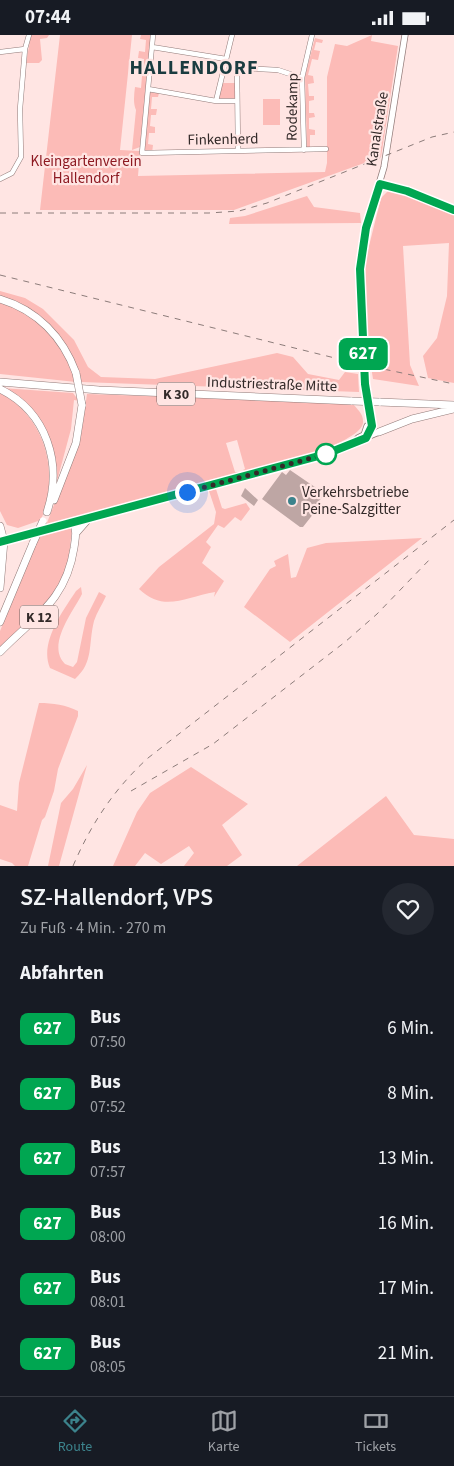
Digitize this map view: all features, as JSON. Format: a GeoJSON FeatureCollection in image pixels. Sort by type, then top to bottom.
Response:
{"type":"FeatureCollection","features":[{"type":"Feature","properties":{"kind":"main road"},"geometry":{"type":"LineString","coordinates":[[0,299],[26,310],[50,328],[67,352],[76,373],[82,405],[80,430],[72,456],[0,622]]}},
{"type":"Feature","properties":{"kind":"main road","name":"Industriestraße Mitte"},"geometry":{"type":"LineString","coordinates":[[0,382],[91,390],[454,405]]}},
{"type":"Feature","properties":{"kind":"main road"},"geometry":{"type":"LineString","coordinates":[[0,389],[16,399],[29,411],[47,439],[52,456],[54,475],[47,512]]}},
{"type":"Feature","properties":{"kind":"main road"},"geometry":{"type":"LineString","coordinates":[[379,432],[412,419],[454,409]]}},
{"type":"Feature","properties":{"kind":"main road"},"geometry":{"type":"LineString","coordinates":[[72,522],[76,533],[90,517]]}},
{"type":"Feature","properties":{"kind":"main road"},"geometry":{"type":"LineString","coordinates":[[0,526],[2,544],[0,588]]}},
{"type":"Feature","properties":{"kind":"main road","name":"K 12"},"geometry":{"type":"LineString","coordinates":[[0,652],[40,617],[55,598],[70,565],[76,533]]}},
{"type":"Feature","properties":{"kind":"street"},"geometry":{"type":"LineString","coordinates":[[0,179],[12,173],[21,157],[20,109],[25,49],[29,35]]}},
{"type":"Feature","properties":{"kind":"street"},"geometry":{"type":"LineString","coordinates":[[153,35],[148,89],[216,101],[237,101]]}},
{"type":"Feature","properties":{"kind":"street"},"geometry":{"type":"LineString","coordinates":[[216,101],[232,35]]}},
{"type":"Feature","properties":{"kind":"street","name":"Rodekamp"},"geometry":{"type":"LineString","coordinates":[[304,150],[302,78],[312,35]]}},
{"type":"Feature","properties":{"kind":"street","name":"Kanalstraße"},"geometry":{"type":"LineString","coordinates":[[369,428],[363,349],[360,269],[366,228],[380,184],[405,35]]}},
{"type":"Feature","properties":{"kind":"street"},"geometry":{"type":"LineString","coordinates":[[152,47],[226,62],[237,68],[278,69],[302,78]]}},
{"type":"Feature","properties":{"kind":"street"},"geometry":{"type":"LineString","coordinates":[[0,52],[25,49]]}},
{"type":"Feature","properties":{"kind":"street"},"geometry":{"type":"LineString","coordinates":[[237,68],[238,151]]}},
{"type":"Feature","properties":{"kind":"street","name":"Finkenherd"},"geometry":{"type":"LineString","coordinates":[[148,89],[142,153],[326,149]]}},
{"type":"Feature","properties":{"kind":"street"},"geometry":{"type":"LineString","coordinates":[[380,184],[407,191],[454,210]]}},
{"type":"Feature","properties":{"kind":"street"},"geometry":{"type":"LineString","coordinates":[[369,428],[379,432]]}},
{"type":"Feature","properties":{"kind":"street"},"geometry":{"type":"LineString","coordinates":[[366,438],[369,428]]}},
{"type":"Feature","properties":{"kind":"street"},"geometry":{"type":"LineString","coordinates":[[319,455],[361,437],[369,428]]}},
{"type":"Feature","properties":{"kind":"street"},"geometry":{"type":"LineString","coordinates":[[2,544],[72,522],[319,455],[379,432]]}},
{"type":"Feature","properties":{"kind":"green space"},"geometry":{"type":"Polygon","coordinates":[[[31,35],[49,35],[47,38],[40,39],[42,60],[39,63],[26,63],[31,35]]]}},
{"type":"Feature","properties":{"kind":"green space","name":"Kleingartenverein Hallendorf"},"geometry":{"type":"Polygon","coordinates":[[[60,35],[132,35],[120,150],[140,151],[138,176],[325,172],[327,163],[327,77],[335,44],[347,46],[372,35],[371,41],[398,46],[381,157],[234,210],[40,210],[60,35]]]}},
{"type":"Feature","properties":{"kind":"green space"},"geometry":{"type":"Polygon","coordinates":[[[141,35],[151,35],[140,147],[132,150],[136,110],[134,102],[135,87],[141,88],[142,76],[137,75],[137,70],[143,70],[144,59],[138,58],[139,51],[145,52],[146,40],[140,39],[141,35]]]}},
{"type":"Feature","properties":{"kind":"green space"},"geometry":{"type":"Polygon","coordinates":[[[315,38],[323,40],[322,43],[316,42],[314,50],[320,51],[318,60],[312,59],[308,75],[313,76],[314,83],[308,84],[309,96],[314,96],[314,100],[309,101],[309,113],[314,113],[315,117],[309,118],[309,129],[315,130],[315,135],[310,135],[310,147],[307,150],[305,76],[315,38]]]}},
{"type":"Feature","properties":{"kind":"green space"},"geometry":{"type":"Polygon","coordinates":[[[221,83],[237,83],[237,101],[216,101],[221,83]]]}},
{"type":"Feature","properties":{"kind":"green space"},"geometry":{"type":"Polygon","coordinates":[[[150,93],[159,93],[158,97],[152,97],[151,109],[157,109],[156,115],[151,115],[150,126],[155,127],[155,133],[149,133],[148,144],[153,145],[152,153],[143,153],[150,93]]]}},
{"type":"Feature","properties":{"kind":"green space"},"geometry":{"type":"Polygon","coordinates":[[[263,99],[280,99],[280,125],[263,125],[263,99]]]}},
{"type":"Feature","properties":{"kind":"green space"},"geometry":{"type":"Polygon","coordinates":[[[389,190],[406,194],[454,214],[454,383],[428,378],[423,356],[437,338],[447,296],[449,243],[403,246],[410,365],[419,386],[373,379],[366,334],[365,262],[381,198],[389,190]]]}},
{"type":"Feature","properties":{"kind":"green space"},"geometry":{"type":"Polygon","coordinates":[[[307,196],[314,207],[360,213],[361,223],[229,224],[230,218],[245,216],[307,196]]]}},
{"type":"Feature","properties":{"kind":"green space"},"geometry":{"type":"Polygon","coordinates":[[[0,291],[25,298],[43,309],[74,340],[88,367],[101,377],[155,379],[277,353],[293,357],[308,374],[339,380],[345,372],[358,374],[359,392],[81,382],[76,365],[61,338],[0,297],[0,291]]]}},
{"type":"Feature","properties":{"kind":"green space"},"geometry":{"type":"Polygon","coordinates":[[[0,302],[27,314],[58,340],[69,360],[76,382],[0,374],[0,302]]]}},
{"type":"Feature","properties":{"kind":"green space"},"geometry":{"type":"Polygon","coordinates":[[[2,388],[73,393],[79,401],[74,400],[71,429],[53,496],[56,482],[39,420],[2,388]]]}},
{"type":"Feature","properties":{"kind":"green space"},"geometry":{"type":"Polygon","coordinates":[[[0,391],[16,403],[38,431],[49,465],[47,501],[41,520],[18,528],[7,525],[0,511],[0,391]]]}},
{"type":"Feature","properties":{"kind":"green space"},"geometry":{"type":"Polygon","coordinates":[[[87,394],[352,403],[361,414],[363,423],[358,431],[347,439],[331,446],[312,454],[248,473],[243,470],[245,469],[237,440],[226,443],[235,472],[240,474],[45,528],[81,435],[87,394]]]}},
{"type":"Feature","properties":{"kind":"green space"},"geometry":{"type":"Polygon","coordinates":[[[216,489],[222,508],[225,509],[246,503],[250,509],[241,521],[235,517],[224,528],[218,525],[206,542],[211,547],[202,563],[224,581],[214,597],[215,592],[184,600],[166,602],[148,596],[139,589],[159,567],[214,524],[216,512],[209,491],[216,489]]]}},
{"type":"Feature","properties":{"kind":"green space"},"geometry":{"type":"Polygon","coordinates":[[[68,528],[72,529],[68,566],[57,592],[0,649],[0,631],[37,542],[41,536],[68,528]]]}},
{"type":"Feature","properties":{"kind":"green space"},"geometry":{"type":"Polygon","coordinates":[[[422,538],[290,642],[244,607],[270,569],[276,566],[274,561],[288,554],[291,578],[296,577],[307,548],[326,543],[422,538]]]}},
{"type":"Feature","properties":{"kind":"green space"},"geometry":{"type":"Polygon","coordinates":[[[81,587],[82,594],[63,629],[58,648],[65,664],[73,667],[77,662],[86,618],[99,592],[106,596],[94,621],[88,660],[81,673],[75,679],[50,668],[47,658],[50,638],[54,628],[76,591],[81,587]]]}},
{"type":"Feature","properties":{"kind":"green space"},"geometry":{"type":"Polygon","coordinates":[[[39,703],[69,707],[78,711],[78,716],[58,769],[54,791],[45,817],[42,820],[28,866],[15,866],[0,859],[0,805],[17,811],[19,783],[39,703]]]}},
{"type":"Feature","properties":{"kind":"green space"},"geometry":{"type":"Polygon","coordinates":[[[87,765],[59,866],[48,866],[61,803],[73,789],[87,765]]]}},
{"type":"Feature","properties":{"kind":"green space"},"geometry":{"type":"Polygon","coordinates":[[[191,767],[248,804],[222,825],[242,855],[227,866],[184,866],[194,853],[189,846],[161,864],[145,853],[135,866],[113,866],[137,812],[150,793],[191,767]]]}},
{"type":"Feature","properties":{"kind":"green space"},"geometry":{"type":"Polygon","coordinates":[[[386,796],[414,835],[454,839],[454,866],[297,866],[386,796]]]}},
{"type":"Feature","properties":{"kind":"building","name":"Verkehrsbetriebe Peine-Salzgitter"},"geometry":{"type":"Polygon","coordinates":[[[290,470],[325,494],[318,502],[321,504],[303,527],[300,527],[262,499],[282,472],[286,475],[290,470]]]}},
{"type":"Feature","properties":{"kind":"building","name":"Verkehrsbetriebe Peine-Salzgitter"},"geometry":{"type":"Polygon","coordinates":[[[245,488],[258,500],[254,506],[241,496],[245,488]]]}},
{"type":"Feature","properties":{"kind":"railway"},"geometry":{"type":"LineString","coordinates":[[0,213],[209,213],[239,211],[267,203],[432,137],[454,132]]}},
{"type":"Feature","properties":{"kind":"railway"},"geometry":{"type":"LineString","coordinates":[[0,275],[355,363],[454,384]]}},
{"type":"Feature","properties":{"kind":"railway"},"geometry":{"type":"LineString","coordinates":[[73,866],[104,808],[124,782],[148,758],[454,520]]}},
{"type":"Feature","properties":{"kind":"railway"},"geometry":{"type":"LineString","coordinates":[[131,791],[213,744],[345,642],[377,614],[432,557]]}},
{"type":"Feature","properties":{"kind":"bus line","name":"627"},"geometry":{"type":"LineString","coordinates":[[0,542],[326,454],[366,438],[372,426],[365,384],[360,269],[366,228],[380,184],[407,191],[454,210]]}},
{"type":"Feature","properties":{"kind":"place","name":"Verkehrsbetriebe Peine-Salzgitter"},"geometry":{"type":"Point","coordinates":[292,501]}},
{"type":"Feature","properties":{"kind":"district","name":"HALLENDORF"},"geometry":{"type":"Point","coordinates":[194,67]}},
{"type":"Feature","properties":{"kind":"route"},"geometry":{"type":"LineString","coordinates":[[187,492],[326,454]]}}]}
